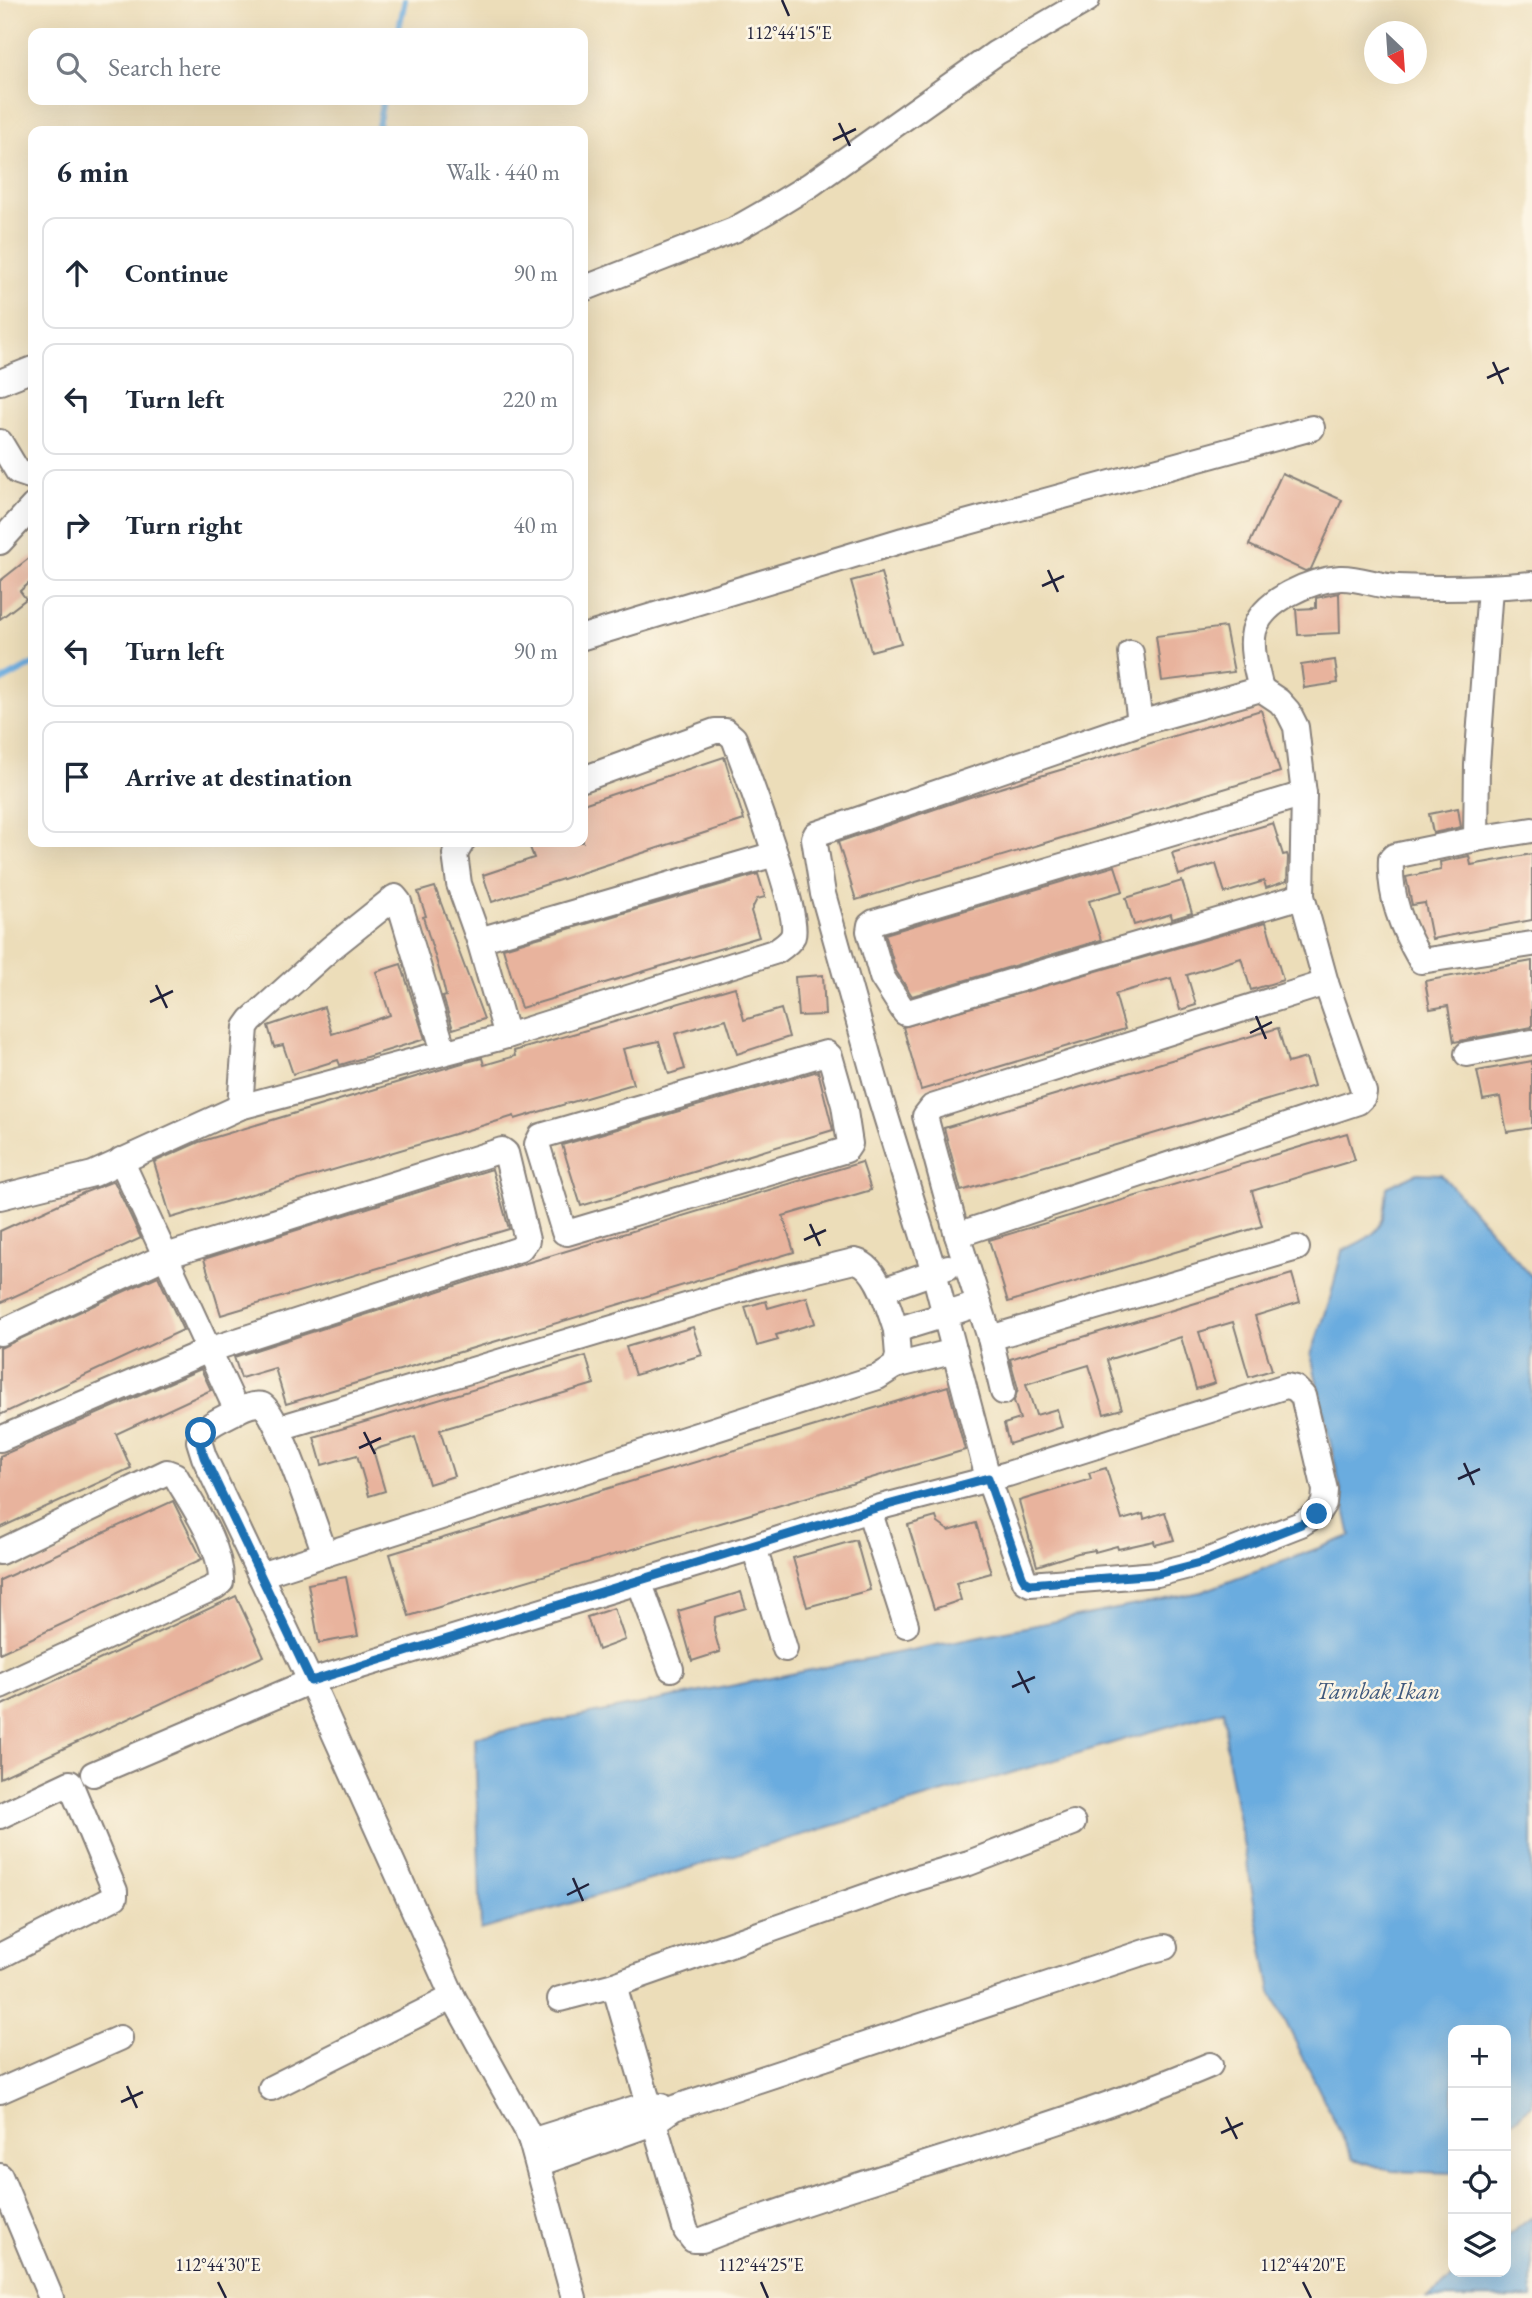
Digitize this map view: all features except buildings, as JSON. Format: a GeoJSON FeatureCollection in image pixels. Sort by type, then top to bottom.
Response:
{"type":"FeatureCollection","features":[{"type":"Feature","properties":{"kind":"street"},"geometry":{"type":"LineString","coordinates":[[588,287],[734,230],[769,210],[810,185],[996,53],[1087,0]]}},
{"type":"Feature","properties":{"kind":"street"},"geometry":{"type":"LineString","coordinates":[[0,382],[28,371]]}},
{"type":"Feature","properties":{"kind":"street"},"geometry":{"type":"LineString","coordinates":[[588,635],[903,540],[1312,428]]}},
{"type":"Feature","properties":{"kind":"street"},"geometry":{"type":"LineString","coordinates":[[2,450],[18,472],[28,475]]}},
{"type":"Feature","properties":{"kind":"street"},"geometry":{"type":"LineString","coordinates":[[0,542],[28,511]]}},
{"type":"Feature","properties":{"kind":"street"},"geometry":{"type":"LineString","coordinates":[[957,1235],[1358,1102],[1363,1097],[1364,1092],[1326,983],[1302,896],[1304,793],[1296,727],[1279,701],[1261,689],[1253,643],[1254,630],[1260,618],[1280,598],[1312,583],[1342,578],[1394,587],[1490,588],[1532,583]]}},
{"type":"Feature","properties":{"kind":"street"},"geometry":{"type":"LineString","coordinates":[[1476,839],[1477,765],[1490,588]]}},
{"type":"Feature","properties":{"kind":"street"},"geometry":{"type":"LineString","coordinates":[[1131,653],[1140,723]]}},
{"type":"Feature","properties":{"kind":"street"},"geometry":{"type":"LineString","coordinates":[[93,1774],[311,1681],[869,1510],[988,1478],[1008,1474],[1286,1386],[1295,1388],[1303,1396],[1325,1490],[1324,1503],[1317,1514],[1301,1524],[1204,1562],[1157,1574],[1030,1584],[1025,1581],[988,1478],[934,1272],[880,1097],[823,894],[814,838],[821,831],[1140,723],[1261,689]]}},
{"type":"Feature","properties":{"kind":"street"},"geometry":{"type":"LineString","coordinates":[[0,1197],[93,1174],[240,1107],[507,1036],[777,951],[792,937],[794,927],[790,905],[775,854],[734,738],[726,730],[588,777]]}},
{"type":"Feature","properties":{"kind":"street"},"geometry":{"type":"LineString","coordinates":[[1302,896],[905,1013],[882,977],[869,931],[874,922],[1304,793]]}},
{"type":"Feature","properties":{"kind":"street"},"geometry":{"type":"LineString","coordinates":[[1532,830],[1392,857],[1390,879],[1405,933],[1424,962],[1532,944]]}},
{"type":"Feature","properties":{"kind":"street"},"geometry":{"type":"LineString","coordinates":[[459,847],[454,854],[459,884],[479,940],[507,1036]]}},
{"type":"Feature","properties":{"kind":"street"},"geometry":{"type":"LineString","coordinates":[[479,940],[775,854]]}},
{"type":"Feature","properties":{"kind":"street"},"geometry":{"type":"LineString","coordinates":[[790,905],[823,894]]}},
{"type":"Feature","properties":{"kind":"street"},"geometry":{"type":"LineString","coordinates":[[240,1107],[246,1027],[251,1020],[331,948],[395,897],[444,1052]]}},
{"type":"Feature","properties":{"kind":"street"},"geometry":{"type":"LineString","coordinates":[[851,988],[882,977]]}},
{"type":"Feature","properties":{"kind":"street"},"geometry":{"type":"LineString","coordinates":[[1003,1392],[990,1338],[957,1235],[925,1116],[932,1107],[1326,983]]}},
{"type":"Feature","properties":{"kind":"street"},"geometry":{"type":"LineString","coordinates":[[1467,1054],[1532,1042]]}},
{"type":"Feature","properties":{"kind":"street"},"geometry":{"type":"LineString","coordinates":[[826,1054],[830,1056],[844,1105],[850,1144],[846,1150],[567,1233],[562,1230],[537,1144],[541,1136],[826,1054]]}},
{"type":"Feature","properties":{"kind":"street"},"geometry":{"type":"LineString","coordinates":[[844,1105],[880,1097]]}},
{"type":"Feature","properties":{"kind":"street"},"geometry":{"type":"LineString","coordinates":[[0,1333],[166,1256],[505,1150],[527,1240],[520,1249],[209,1350],[0,1439]]}},
{"type":"Feature","properties":{"kind":"street"},"geometry":{"type":"LineString","coordinates":[[121,1160],[237,1411]]}},
{"type":"Feature","properties":{"kind":"street"},"geometry":{"type":"LineString","coordinates":[[990,1338],[1297,1248]]}},
{"type":"Feature","properties":{"kind":"street"},"geometry":{"type":"LineString","coordinates":[[279,1428],[756,1285],[854,1261],[863,1264],[883,1290],[896,1330],[898,1356],[895,1366]]}},
{"type":"Feature","properties":{"kind":"street"},"geometry":{"type":"LineString","coordinates":[[883,1290],[966,1262]]}},
{"type":"Feature","properties":{"kind":"street"},"geometry":{"type":"LineString","coordinates":[[896,1330],[978,1304]]}},
{"type":"Feature","properties":{"kind":"street"},"geometry":{"type":"LineString","coordinates":[[260,1575],[878,1377],[895,1366],[955,1351]]}},
{"type":"Feature","properties":{"kind":"street"},"geometry":{"type":"LineString","coordinates":[[325,1554],[279,1428],[263,1405],[257,1404],[237,1411],[206,1428],[199,1441],[204,1457],[311,1681],[453,1997],[534,2152],[573,2298]]}},
{"type":"Feature","properties":{"kind":"street"},"geometry":{"type":"LineString","coordinates":[[0,1552],[167,1472],[175,1475],[209,1534],[221,1575],[220,1582],[215,1587],[0,1686]]}},
{"type":"Feature","properties":{"kind":"street"},"geometry":{"type":"LineString","coordinates":[[869,1510],[906,1625]]}},
{"type":"Feature","properties":{"kind":"street"},"geometry":{"type":"LineString","coordinates":[[209,1534],[234,1522]]}},
{"type":"Feature","properties":{"kind":"street"},"geometry":{"type":"LineString","coordinates":[[754,1547],[785,1649]]}},
{"type":"Feature","properties":{"kind":"street"},"geometry":{"type":"LineString","coordinates":[[639,1581],[671,1669]]}},
{"type":"Feature","properties":{"kind":"street"},"geometry":{"type":"LineString","coordinates":[[0,1816],[70,1783],[115,1896],[0,1956]]}},
{"type":"Feature","properties":{"kind":"street"},"geometry":{"type":"LineString","coordinates":[[560,1999],[614,1985],[918,1878],[969,1863],[1073,1823]]}},
{"type":"Feature","properties":{"kind":"street"},"geometry":{"type":"LineString","coordinates":[[534,2152],[1165,1947]]}},
{"type":"Feature","properties":{"kind":"street"},"geometry":{"type":"LineString","coordinates":[[614,1985],[685,2231],[693,2240],[702,2240],[1083,2113],[1210,2065]]}},
{"type":"Feature","properties":{"kind":"street"},"geometry":{"type":"LineString","coordinates":[[271,2088],[453,1997]]}},
{"type":"Feature","properties":{"kind":"street"},"geometry":{"type":"LineString","coordinates":[[0,2091],[120,2038]]}},
{"type":"Feature","properties":{"kind":"street"},"geometry":{"type":"LineString","coordinates":[[0,2176],[51,2298]]}},
{"type":"Feature","properties":{"kind":"water","name":"Tambak Ikan"},"geometry":{"type":"Polygon","coordinates":[[[1417,1173],[1441,1174],[1532,1277],[1532,2104],[1511,2123],[1511,2025],[1448,2025],[1448,2173],[1392,2171],[1353,2159],[1271,1992],[1228,1762],[1224,1710],[481,1930],[475,1737],[1201,1592],[1351,1536],[1311,1355],[1329,1303],[1342,1251],[1378,1229],[1384,1213],[1387,1187],[1417,1173]]]}},
{"type":"Feature","properties":{"kind":"water"},"geometry":{"type":"Polygon","coordinates":[[[1532,2217],[1532,2298],[1427,2298],[1454,2277],[1511,2277],[1511,2233],[1532,2217]]]}},
{"type":"Feature","properties":{"kind":"waterway"},"geometry":{"type":"LineString","coordinates":[[399,28],[405,0]]}},
{"type":"Feature","properties":{"kind":"waterway"},"geometry":{"type":"LineString","coordinates":[[378,126],[382,105]]}},
{"type":"Feature","properties":{"kind":"waterway"},"geometry":{"type":"LineString","coordinates":[[0,682],[28,667]]}},
{"type":"Feature","properties":{"kind":"route"},"geometry":{"type":"LineString","coordinates":[[201,1433],[199,1441],[204,1457],[311,1681],[869,1510],[988,1478],[1022,1576],[1030,1584],[1157,1574],[1204,1562],[1301,1524],[1317,1514]]}}]}
